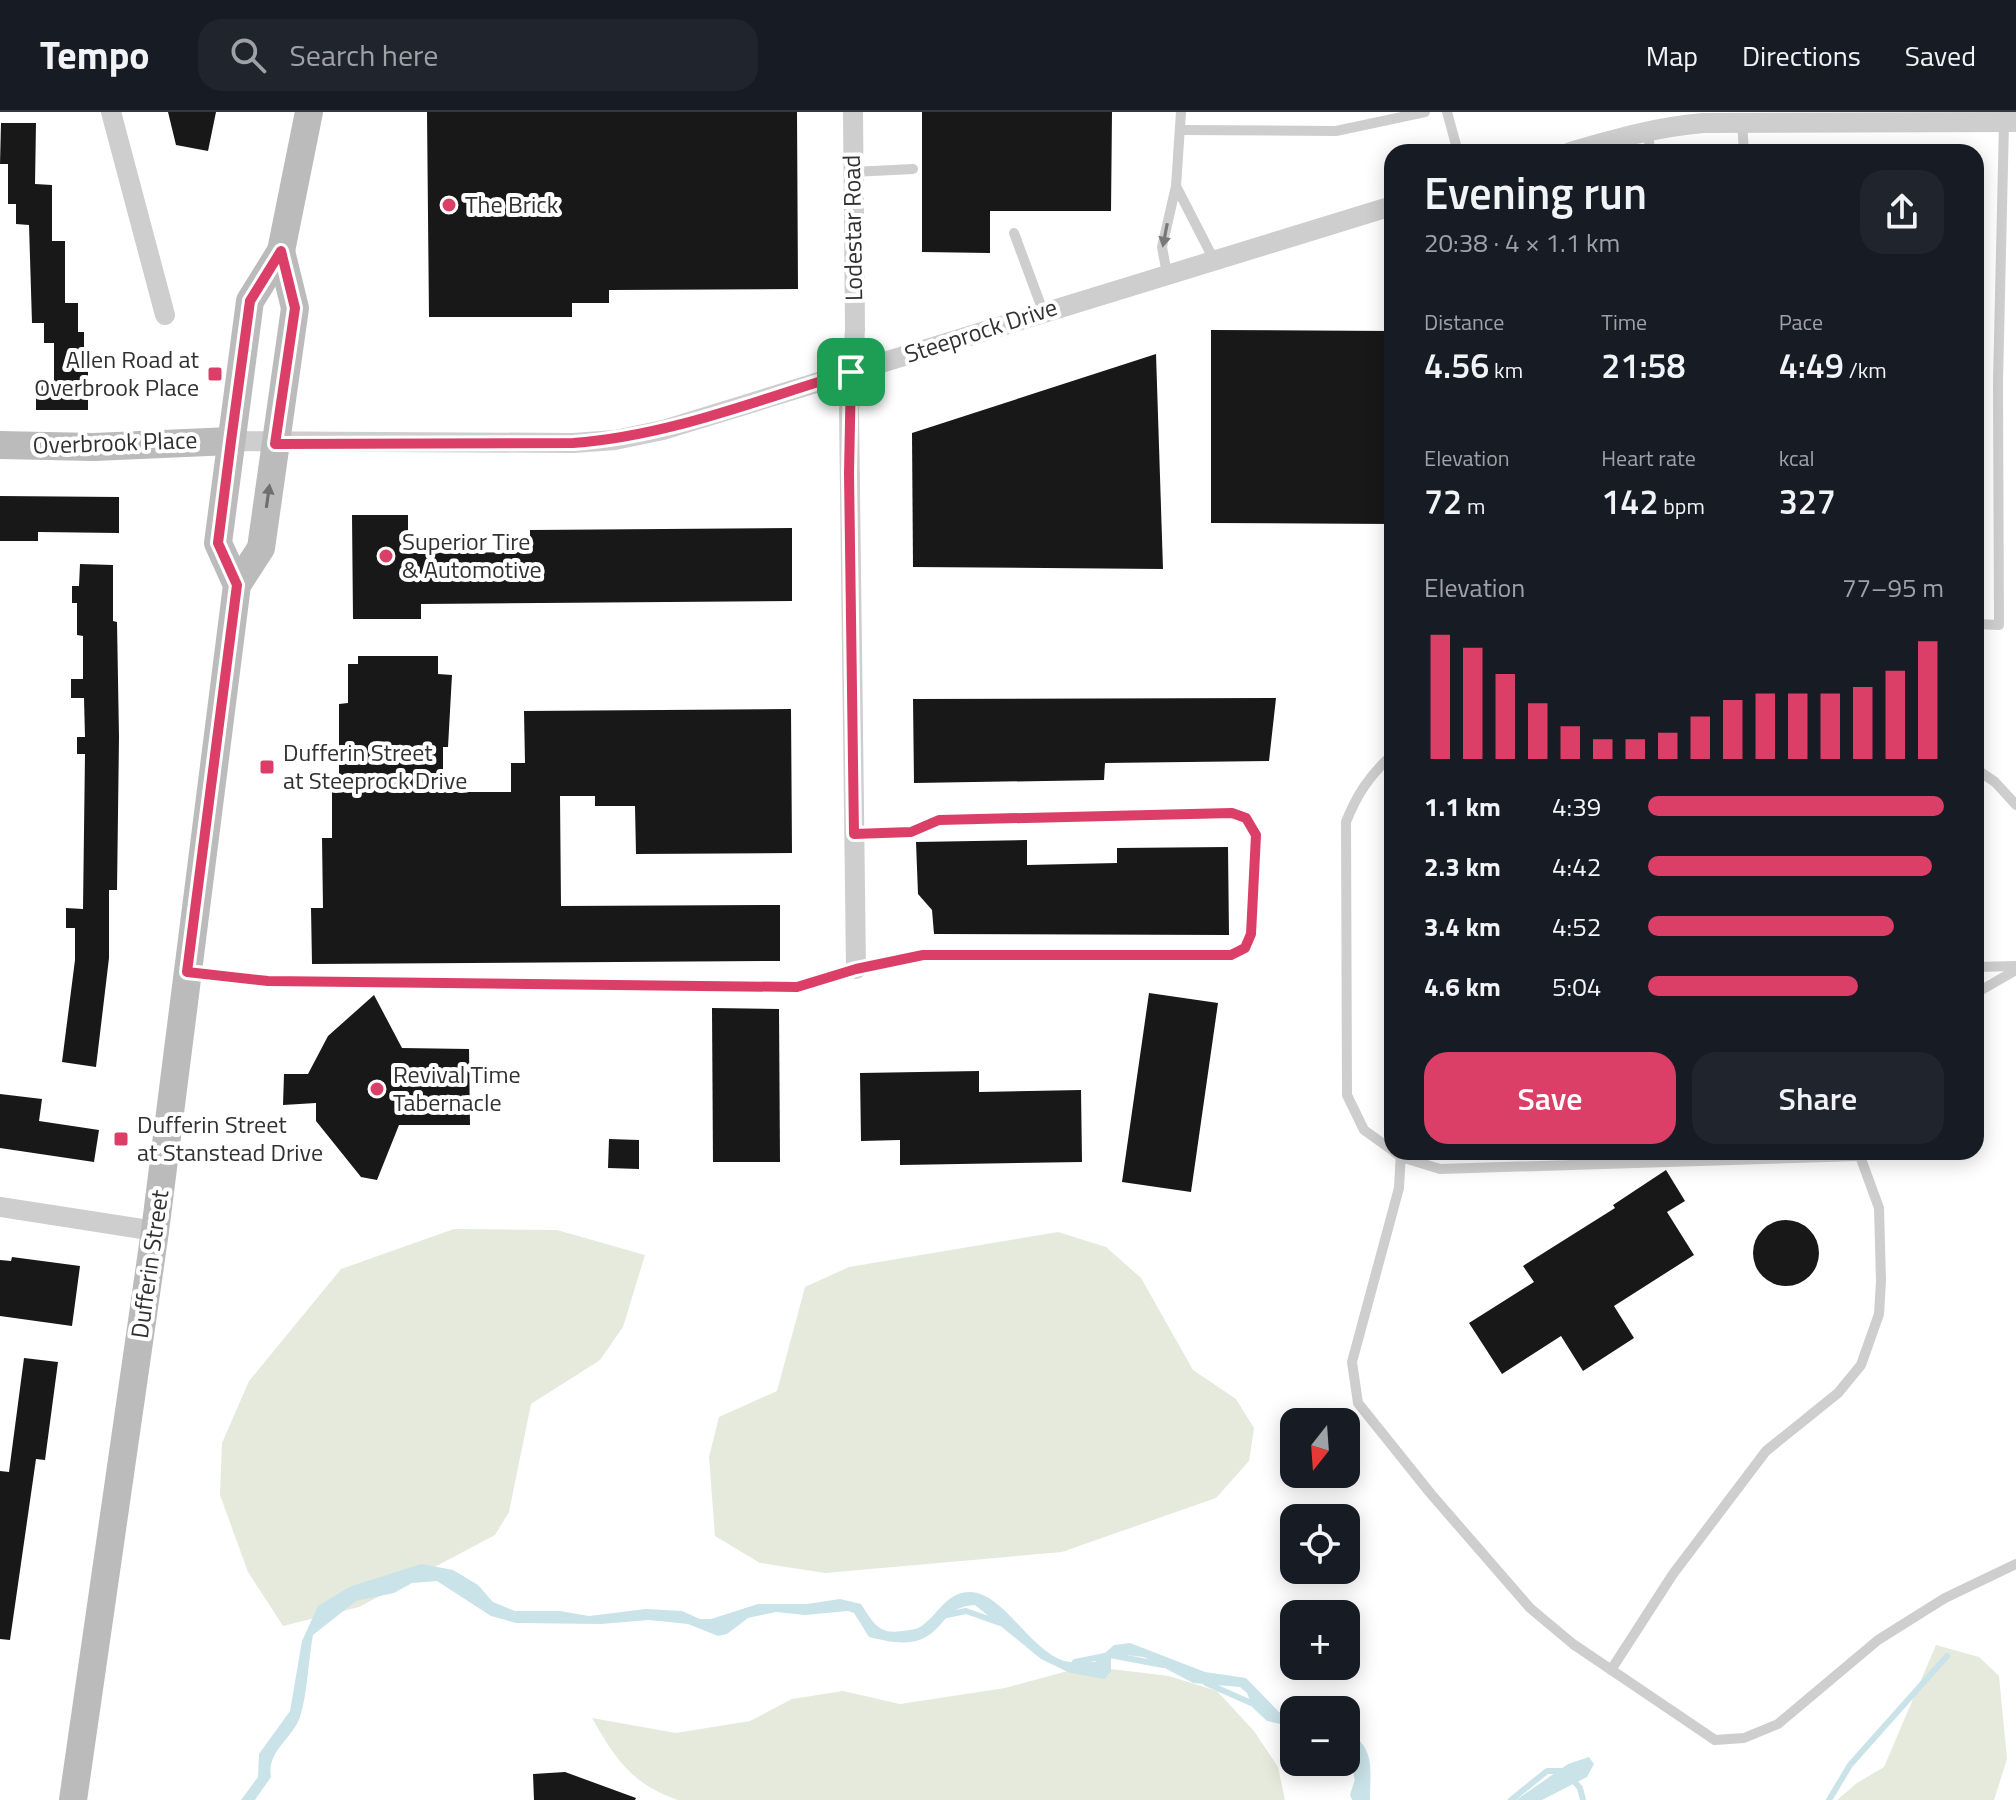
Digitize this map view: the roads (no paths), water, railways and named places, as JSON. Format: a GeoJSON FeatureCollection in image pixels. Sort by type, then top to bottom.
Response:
{"type":"FeatureCollection","features":[{"type":"Feature","properties":{"kind":"main road","name":"Dufferin Street"},"geometry":{"type":"LineString","coordinates":[[237,585],[218,543],[250,301],[281,251],[309,112]]}},
{"type":"Feature","properties":{"kind":"main road","name":"Dufferin Street"},"geometry":{"type":"LineString","coordinates":[[73,1800],[155,1231],[237,585],[261,548],[295,308],[281,251]]}},
{"type":"Feature","properties":{"kind":"main road","name":"Overbrook Place"},"geometry":{"type":"LineString","coordinates":[[2,439],[94,447],[231,441]]}},
{"type":"Feature","properties":{"kind":"street"},"geometry":{"type":"LineString","coordinates":[[111,112],[165,315]]}},
{"type":"Feature","properties":{"kind":"street","name":"Lodestar Road"},"geometry":{"type":"LineString","coordinates":[[853,112],[855,330],[849,457],[856,969]]}},
{"type":"Feature","properties":{"kind":"street"},"geometry":{"type":"LineString","coordinates":[[1598,144],[1708,118],[1742,122],[1842,117],[2010,122]]}},
{"type":"Feature","properties":{"kind":"street","name":"Steeprock Drive"},"geometry":{"type":"LineString","coordinates":[[231,441],[275,444],[573,443],[615,440],[663,430],[1384,208]]}},
{"type":"Feature","properties":{"kind":"street"},"geometry":{"type":"LineString","coordinates":[[0,1207],[155,1231]]}},
{"type":"Feature","properties":{"kind":"lane"},"geometry":{"type":"LineString","coordinates":[[1167,274],[1162,247],[1176,186],[1181,112]]}},
{"type":"Feature","properties":{"kind":"lane"},"geometry":{"type":"LineString","coordinates":[[1181,130],[1336,131],[1425,112]]}},
{"type":"Feature","properties":{"kind":"lane"},"geometry":{"type":"LineString","coordinates":[[1447,112],[1456,144]]}},
{"type":"Feature","properties":{"kind":"lane"},"geometry":{"type":"LineString","coordinates":[[1742,122],[1743,144]]}},
{"type":"Feature","properties":{"kind":"lane"},"geometry":{"type":"LineString","coordinates":[[1984,624],[1999,625],[1998,382],[2010,122]]}},
{"type":"Feature","properties":{"kind":"lane"},"geometry":{"type":"LineString","coordinates":[[1648,130],[1649,144]]}},
{"type":"Feature","properties":{"kind":"lane"},"geometry":{"type":"LineString","coordinates":[[853,172],[913,169]]}},
{"type":"Feature","properties":{"kind":"lane"},"geometry":{"type":"LineString","coordinates":[[1176,186],[1214,260]]}},
{"type":"Feature","properties":{"kind":"lane"},"geometry":{"type":"LineString","coordinates":[[1014,233],[1043,311]]}},
{"type":"Feature","properties":{"kind":"lane"},"geometry":{"type":"LineString","coordinates":[[1384,762],[1373,772],[1356,797],[1346,822],[1345,1017],[1347,1095],[1364,1130],[1384,1144]]}},
{"type":"Feature","properties":{"kind":"lane"},"geometry":{"type":"LineString","coordinates":[[1984,774],[2016,805]]}},
{"type":"Feature","properties":{"kind":"lane"},"geometry":{"type":"LineString","coordinates":[[187,972],[268,981],[797,987],[856,969],[923,955],[1231,955],[1245,948],[1251,934],[1256,835],[1246,818],[1232,813],[939,820],[911,832],[854,834]]}},
{"type":"Feature","properties":{"kind":"lane"},"geometry":{"type":"LineString","coordinates":[[1984,967],[2016,968]]}},
{"type":"Feature","properties":{"kind":"lane"},"geometry":{"type":"LineString","coordinates":[[1984,988],[2016,968]]}},
{"type":"Feature","properties":{"kind":"lane"},"geometry":{"type":"LineString","coordinates":[[1397,1160],[1399,1188],[1352,1362],[1358,1403],[1431,1494],[1530,1608],[1573,1644],[1715,1740],[1744,1738],[1778,1724],[1878,1640],[1945,1598],[2016,1564]]}},
{"type":"Feature","properties":{"kind":"lane"},"geometry":{"type":"LineString","coordinates":[[1416,1160],[1440,1169],[1693,1160]]}},
{"type":"Feature","properties":{"kind":"lane"},"geometry":{"type":"LineString","coordinates":[[1611,1670],[1673,1574],[1766,1451],[1838,1393],[1861,1365],[1879,1314],[1881,1281],[1879,1208],[1864,1160]]}},
{"type":"Feature","properties":{"kind":"water"},"geometry":{"type":"Polygon","coordinates":[[[421,1564],[453,1570],[478,1585],[493,1602],[515,1611],[560,1611],[589,1616],[646,1609],[682,1611],[700,1619],[711,1619],[758,1604],[807,1604],[840,1599],[861,1604],[877,1626],[894,1632],[918,1628],[948,1600],[970,1592],[994,1602],[1039,1646],[1064,1661],[1095,1662],[1114,1645],[1130,1643],[1205,1672],[1246,1678],[1280,1712],[1280,1724],[1267,1721],[1253,1708],[1247,1693],[1240,1687],[1193,1683],[1144,1657],[1115,1654],[1111,1659],[1111,1671],[1105,1679],[1070,1673],[1041,1659],[975,1605],[957,1610],[930,1634],[909,1642],[869,1637],[854,1613],[848,1611],[805,1615],[776,1612],[748,1618],[727,1634],[718,1636],[688,1624],[649,1620],[601,1624],[516,1623],[491,1616],[437,1581],[412,1583],[394,1593],[356,1601],[313,1635],[305,1697],[297,1725],[272,1760],[271,1777],[255,1800],[241,1800],[258,1777],[259,1754],[290,1711],[302,1641],[318,1606],[349,1587],[421,1564]]]}},
{"type":"Feature","properties":{"kind":"water"},"geometry":{"type":"Polygon","coordinates":[[[1360,1741],[1369,1760],[1370,1800],[1352,1800],[1350,1795],[1355,1776],[1360,1776],[1360,1741]]]}},
{"type":"Feature","properties":{"kind":"water"},"geometry":{"type":"Polygon","coordinates":[[[1589,1757],[1594,1764],[1587,1777],[1542,1800],[1516,1800],[1568,1764],[1589,1757]]]}},
{"type":"Feature","properties":{"kind":"waterway"},"geometry":{"type":"LineString","coordinates":[[942,1616],[966,1611],[1000,1623]]}},
{"type":"Feature","properties":{"kind":"waterway"},"geometry":{"type":"LineString","coordinates":[[1075,1662],[1110,1655],[1163,1665]]}},
{"type":"Feature","properties":{"kind":"waterway"},"geometry":{"type":"LineString","coordinates":[[1829,1800],[1850,1765],[1947,1656]]}},
{"type":"Feature","properties":{"kind":"waterway"},"geometry":{"type":"LineString","coordinates":[[1206,1683],[1258,1706]]}},
{"type":"Feature","properties":{"kind":"waterway"},"geometry":{"type":"LineString","coordinates":[[1511,1800],[1547,1771],[1564,1771]]}},
{"type":"Feature","properties":{"kind":"waterway"},"geometry":{"type":"LineString","coordinates":[[1357,1776],[1358,1781]]}},
{"type":"Feature","properties":{"kind":"waterway"},"geometry":{"type":"LineString","coordinates":[[1572,1779],[1580,1788],[1583,1800]]}},
{"type":"Feature","properties":{"kind":"place","name":"The Brick"},"geometry":{"type":"Point","coordinates":[449,205]}},
{"type":"Feature","properties":{"kind":"place","name":"Allen Road at Overbrook Place"},"geometry":{"type":"Point","coordinates":[215,374]}},
{"type":"Feature","properties":{"kind":"place","name":"Superior Tire & Automotive"},"geometry":{"type":"Point","coordinates":[386,556]}},
{"type":"Feature","properties":{"kind":"place","name":"Dufferin Street at Steeprock Drive"},"geometry":{"type":"Point","coordinates":[267,767]}},
{"type":"Feature","properties":{"kind":"place","name":"Revival Time Tabernacle"},"geometry":{"type":"Point","coordinates":[377,1089]}},
{"type":"Feature","properties":{"kind":"place","name":"Dufferin Street at Stanstead Drive"},"geometry":{"type":"Point","coordinates":[121,1139]}}]}
